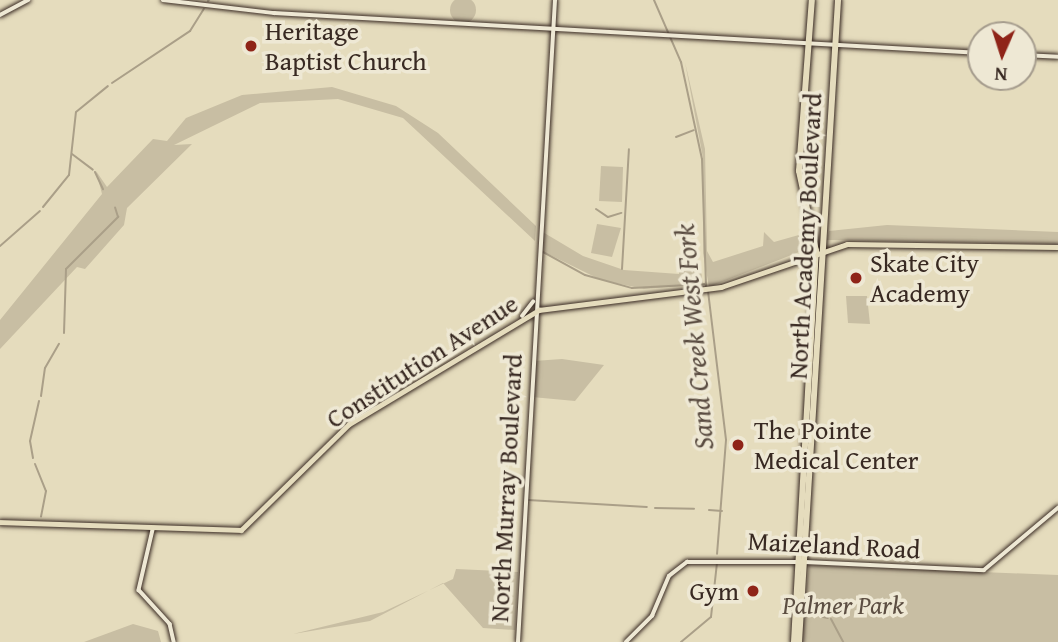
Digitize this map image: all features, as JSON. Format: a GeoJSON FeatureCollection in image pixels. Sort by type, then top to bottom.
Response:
{"type":"FeatureCollection","features":[{"type":"Feature","properties":{"kind":"highway","name":"North Academy Boulevard"},"geometry":{"type":"LineString","coordinates":[[796,642],[794,632],[810,467],[820,250],[800,171],[812,0]]}},
{"type":"Feature","properties":{"kind":"highway","name":"North Academy Boulevard"},"geometry":{"type":"LineString","coordinates":[[796,642],[804,433],[838,0]]}},
{"type":"Feature","properties":{"kind":"highway"},"geometry":{"type":"LineString","coordinates":[[804,433],[810,467]]}},
{"type":"Feature","properties":{"kind":"main road"},"geometry":{"type":"LineString","coordinates":[[0,15],[28,0]]}},
{"type":"Feature","properties":{"kind":"main road"},"geometry":{"type":"LineString","coordinates":[[163,0],[235,8],[967,51]]}},
{"type":"Feature","properties":{"kind":"main road"},"geometry":{"type":"LineString","coordinates":[[235,8],[236,0]]}},
{"type":"Feature","properties":{"kind":"main road","name":"North Murray Boulevard"},"geometry":{"type":"LineString","coordinates":[[518,642],[534,300],[555,0]]}},
{"type":"Feature","properties":{"kind":"main road"},"geometry":{"type":"LineString","coordinates":[[1037,56],[1058,57]]}},
{"type":"Feature","properties":{"kind":"main road","name":"Constitution Avenue"},"geometry":{"type":"LineString","coordinates":[[0,522],[227,533],[246,528],[344,428],[534,311],[713,289],[820,250],[889,240],[1058,247]]}},
{"type":"Feature","properties":{"kind":"main road"},"geometry":{"type":"LineString","coordinates":[[522,316],[534,300]]}},
{"type":"Feature","properties":{"kind":"main road","name":"Maizeland Road"},"geometry":{"type":"LineString","coordinates":[[626,642],[652,616],[669,576],[687,562],[801,562],[984,570],[1058,508]]}},
{"type":"Feature","properties":{"kind":"main road"},"geometry":{"type":"LineString","coordinates":[[153,530],[139,590],[170,624],[174,642]]}},
{"type":"Feature","properties":{"kind":"green space"},"geometry":{"type":"Polygon","coordinates":[[[463,-3],[472,1],[476,10],[472,19],[463,23],[454,19],[450,10],[454,1],[463,-3]]]}},
{"type":"Feature","properties":{"kind":"green space"},"geometry":{"type":"Polygon","coordinates":[[[685,62],[705,149],[707,251],[713,262],[763,246],[764,232],[774,242],[813,231],[812,247],[709,287],[703,253],[703,158],[685,62]]]}},
{"type":"Feature","properties":{"kind":"green space"},"geometry":{"type":"Polygon","coordinates":[[[332,87],[396,106],[438,133],[536,226],[535,241],[403,118],[338,99],[260,103],[174,145],[192,144],[127,208],[124,225],[85,269],[77,267],[0,349],[0,320],[102,194],[96,171],[107,187],[153,139],[167,141],[186,118],[242,95],[332,87]]]}},
{"type":"Feature","properties":{"kind":"green space"},"geometry":{"type":"Polygon","coordinates":[[[601,166],[623,167],[622,202],[599,201],[601,166]]]}},
{"type":"Feature","properties":{"kind":"green space"},"geometry":{"type":"Polygon","coordinates":[[[597,224],[621,228],[612,257],[591,253],[597,224]]]}},
{"type":"Feature","properties":{"kind":"green space"},"geometry":{"type":"Polygon","coordinates":[[[887,225],[1058,232],[1058,244],[827,240],[829,231],[887,225]]]}},
{"type":"Feature","properties":{"kind":"green space"},"geometry":{"type":"Polygon","coordinates":[[[541,231],[583,256],[624,270],[679,274],[679,268],[700,265],[703,284],[644,289],[601,280],[540,250],[541,231]]]}},
{"type":"Feature","properties":{"kind":"green space"},"geometry":{"type":"Polygon","coordinates":[[[846,296],[867,296],[870,324],[848,323],[846,296]]]}},
{"type":"Feature","properties":{"kind":"green space"},"geometry":{"type":"Polygon","coordinates":[[[562,359],[604,365],[575,401],[532,397],[534,361],[562,359]]]}},
{"type":"Feature","properties":{"kind":"green space","name":"Palmer Park"},"geometry":{"type":"Polygon","coordinates":[[[809,565],[1058,575],[1058,642],[801,642],[809,565]]]}},
{"type":"Feature","properties":{"kind":"green space"},"geometry":{"type":"Polygon","coordinates":[[[456,569],[518,572],[515,630],[483,628],[443,584],[453,579],[456,569]]]}},
{"type":"Feature","properties":{"kind":"green space"},"geometry":{"type":"Polygon","coordinates":[[[428,591],[370,621],[293,634],[383,612],[428,591]]]}},
{"type":"Feature","properties":{"kind":"green space"},"geometry":{"type":"Polygon","coordinates":[[[133,624],[158,631],[161,642],[84,642],[133,624]]]}},
{"type":"Feature","properties":{"kind":"waterway","name":"Sand Creek West Fork"},"geometry":{"type":"LineString","coordinates":[[654,0],[681,62],[702,159],[706,286]]}},
{"type":"Feature","properties":{"kind":"waterway"},"geometry":{"type":"LineString","coordinates":[[112,83],[190,31],[204,9]]}},
{"type":"Feature","properties":{"kind":"waterway"},"geometry":{"type":"LineString","coordinates":[[43,207],[69,175],[76,112],[108,86]]}},
{"type":"Feature","properties":{"kind":"waterway"},"geometry":{"type":"LineString","coordinates":[[676,137],[694,130]]}},
{"type":"Feature","properties":{"kind":"waterway"},"geometry":{"type":"LineString","coordinates":[[622,269],[629,149]]}},
{"type":"Feature","properties":{"kind":"waterway"},"geometry":{"type":"LineString","coordinates":[[72,154],[93,170]]}},
{"type":"Feature","properties":{"kind":"waterway"},"geometry":{"type":"LineString","coordinates":[[95,172],[103,189]]}},
{"type":"Feature","properties":{"kind":"waterway"},"geometry":{"type":"LineString","coordinates":[[64,333],[66,269],[118,217],[115,207]]}},
{"type":"Feature","properties":{"kind":"waterway"},"geometry":{"type":"LineString","coordinates":[[596,209],[608,217],[621,213]]}},
{"type":"Feature","properties":{"kind":"waterway"},"geometry":{"type":"LineString","coordinates":[[0,246],[40,211]]}},
{"type":"Feature","properties":{"kind":"waterway"},"geometry":{"type":"LineString","coordinates":[[543,252],[585,275],[632,288],[706,284]]}},
{"type":"Feature","properties":{"kind":"waterway","name":"Sand Creek West Fork"},"geometry":{"type":"LineString","coordinates":[[708,291],[726,440],[717,554]]}},
{"type":"Feature","properties":{"kind":"waterway"},"geometry":{"type":"LineString","coordinates":[[41,396],[45,368],[59,344]]}},
{"type":"Feature","properties":{"kind":"waterway"},"geometry":{"type":"LineString","coordinates":[[33,458],[30,441],[39,401]]}},
{"type":"Feature","properties":{"kind":"waterway"},"geometry":{"type":"LineString","coordinates":[[35,464],[46,491],[41,517]]}},
{"type":"Feature","properties":{"kind":"waterway"},"geometry":{"type":"LineString","coordinates":[[528,500],[647,507]]}},
{"type":"Feature","properties":{"kind":"waterway","name":"Sand Creek West Fork"},"geometry":{"type":"LineString","coordinates":[[655,508],[694,509]]}},
{"type":"Feature","properties":{"kind":"waterway","name":"Sand Creek West Fork"},"geometry":{"type":"LineString","coordinates":[[709,510],[722,511]]}},
{"type":"Feature","properties":{"kind":"waterway","name":"Sand Creek West Fork"},"geometry":{"type":"LineString","coordinates":[[681,642],[711,617],[717,563]]}},
{"type":"Feature","properties":{"kind":"waterway"},"geometry":{"type":"LineString","coordinates":[[819,616],[828,618]]}},
{"type":"Feature","properties":{"kind":"waterway"},"geometry":{"type":"LineString","coordinates":[[831,619],[843,642]]}},
{"type":"Feature","properties":{"kind":"place","name":"Heritage Baptist Church"},"geometry":{"type":"Point","coordinates":[251,46]}},
{"type":"Feature","properties":{"kind":"place","name":"Skate City Academy"},"geometry":{"type":"Point","coordinates":[856,278]}},
{"type":"Feature","properties":{"kind":"place","name":"The Pointe Medical Center"},"geometry":{"type":"Point","coordinates":[738,445]}},
{"type":"Feature","properties":{"kind":"place","name":"Gym"},"geometry":{"type":"Point","coordinates":[753,591]}}]}
